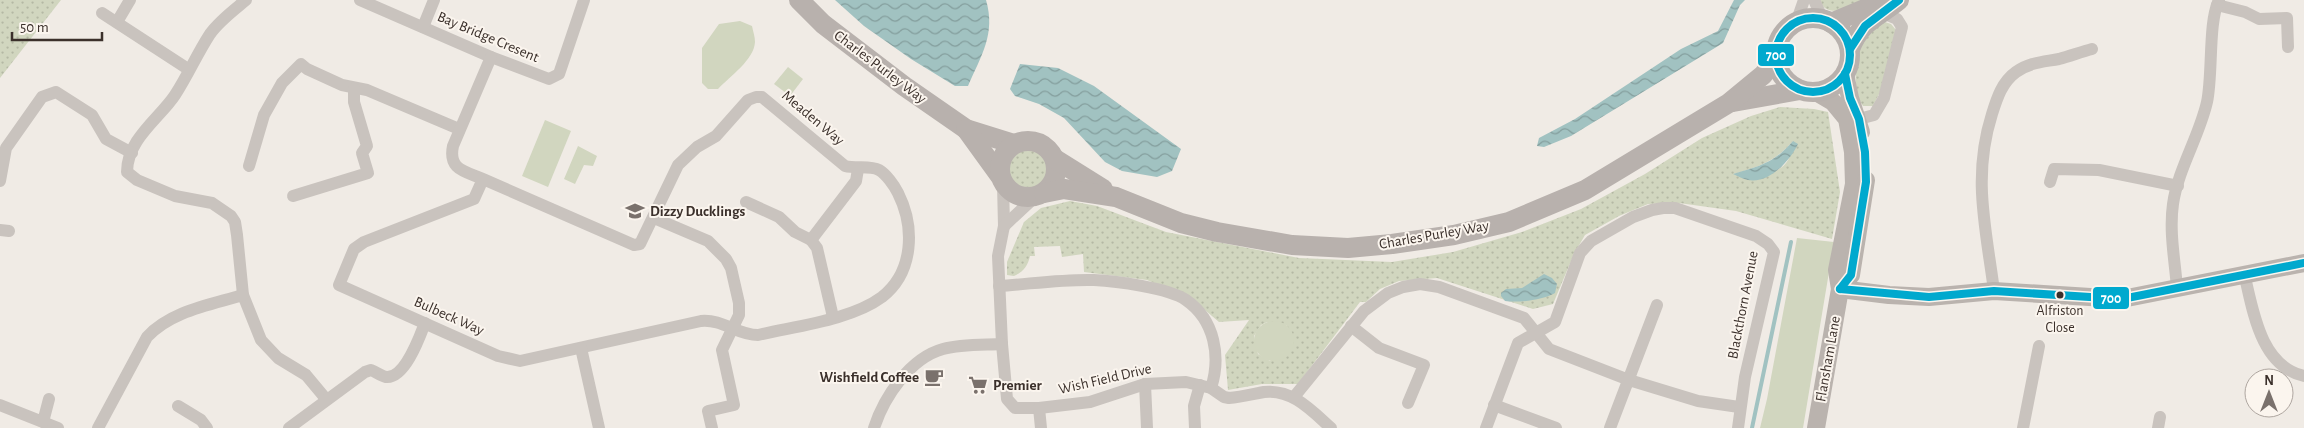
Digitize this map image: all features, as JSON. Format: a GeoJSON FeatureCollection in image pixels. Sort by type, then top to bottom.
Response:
{"type":"FeatureCollection","features":[{"type":"Feature","properties":{"kind":"main road","name":"Charles Purley Way"},"geometry":{"type":"LineString","coordinates":[[799,0],[823,24],[904,86],[966,130],[1002,180]]}},
{"type":"Feature","properties":{"kind":"main road"},"geometry":{"type":"LineString","coordinates":[[1881,7],[1872,6],[1827,21],[1804,19],[1796,23],[1780,38],[1777,48],[1776,59],[1784,78],[1808,91],[1833,86],[1845,74],[1850,58],[1850,49],[1856,34],[1862,26],[1881,7],[1899,0]]}},
{"type":"Feature","properties":{"kind":"main road"},"geometry":{"type":"LineString","coordinates":[[1827,21],[1843,34],[1850,49]]}},
{"type":"Feature","properties":{"kind":"main road","name":"Charles Purley Way"},"geometry":{"type":"LineString","coordinates":[[1055,159],[1116,197],[1181,223],[1217,232],[1292,245],[1348,248],[1418,240],[1454,235],[1509,222],[1544,208],[1611,175],[1729,103],[1763,75],[1776,59]]}},
{"type":"Feature","properties":{"kind":"main road","name":"Flansham Lane"},"geometry":{"type":"LineString","coordinates":[[1840,289],[1851,275],[1866,182],[1865,152],[1859,120],[1850,98],[1845,74]]}},
{"type":"Feature","properties":{"kind":"main road","name":"Charles Purley Way"},"geometry":{"type":"LineString","coordinates":[[1729,103],[1808,91]]}},
{"type":"Feature","properties":{"kind":"main road","name":"Flansham Lane"},"geometry":{"type":"LineString","coordinates":[[1808,91],[1833,102],[1847,119],[1853,152],[1854,184],[1837,270],[1840,289],[1816,428]]}},
{"type":"Feature","properties":{"kind":"main road","name":"Charles Purley Way"},"geometry":{"type":"LineString","coordinates":[[966,130],[1014,144]]}},
{"type":"Feature","properties":{"kind":"main road"},"geometry":{"type":"LineString","coordinates":[[1023,141],[1042,144],[1055,159],[1055,178],[1040,195],[1017,196],[1002,180],[1002,158],[1014,144],[1023,141]]}},
{"type":"Feature","properties":{"kind":"main road","name":"Charles Purley Way"},"geometry":{"type":"LineString","coordinates":[[1040,195],[1064,188],[1116,197]]}},
{"type":"Feature","properties":{"kind":"main road"},"geometry":{"type":"LineString","coordinates":[[1840,289],[1888,296],[1929,297],[1994,291],[2122,299],[2304,263]]}},
{"type":"Feature","properties":{"kind":"street"},"geometry":{"type":"LineString","coordinates":[[117,22],[130,0]]}},
{"type":"Feature","properties":{"kind":"street"},"geometry":{"type":"LineString","coordinates":[[246,0],[211,33],[188,69],[175,94],[152,119],[127,162],[127,172],[131,177],[174,196],[212,203],[231,216],[237,235],[243,295],[261,340],[268,350],[306,375],[326,399]]}},
{"type":"Feature","properties":{"kind":"street","name":"Bay Bridge Cresent"},"geometry":{"type":"LineString","coordinates":[[360,0],[542,78],[554,78],[559,74],[584,0]]}},
{"type":"Feature","properties":{"kind":"street"},"geometry":{"type":"LineString","coordinates":[[424,27],[434,0]]}},
{"type":"Feature","properties":{"kind":"street"},"geometry":{"type":"LineString","coordinates":[[1796,23],[1804,0]]}},
{"type":"Feature","properties":{"kind":"street"},"geometry":{"type":"LineString","coordinates":[[1814,0],[1827,21]]}},
{"type":"Feature","properties":{"kind":"street"},"geometry":{"type":"LineString","coordinates":[[2177,288],[2172,225],[2173,204],[2207,103],[2212,72],[2218,3],[2259,19],[2287,18],[2288,47]]}},
{"type":"Feature","properties":{"kind":"street"},"geometry":{"type":"LineString","coordinates":[[1859,120],[1874,115],[1884,98],[1902,27],[1897,19],[1881,7]]}},
{"type":"Feature","properties":{"kind":"street"},"geometry":{"type":"LineString","coordinates":[[102,13],[188,69]]}},
{"type":"Feature","properties":{"kind":"street"},"geometry":{"type":"LineString","coordinates":[[1994,291],[1981,192],[1980,170],[1989,122],[1996,100],[2006,82],[2016,72],[2034,62],[2060,58],[2092,49]]}},
{"type":"Feature","properties":{"kind":"street","name":"Meaden Way"},"geometry":{"type":"LineString","coordinates":[[491,57],[459,129],[451,156],[454,164],[462,170],[634,245],[640,244],[644,240],[678,165],[697,147],[716,136],[748,100],[756,97],[762,97],[772,104],[845,166],[858,169],[869,167],[879,170],[899,195],[908,216],[910,235],[906,260],[901,274],[882,297],[851,313],[758,335],[749,335],[733,329]]}},
{"type":"Feature","properties":{"kind":"street"},"geometry":{"type":"LineString","coordinates":[[249,166],[264,116],[282,83],[301,64],[307,69],[354,89],[367,90],[459,129]]}},
{"type":"Feature","properties":{"kind":"street"},"geometry":{"type":"LineString","coordinates":[[293,196],[368,173],[362,152],[366,146],[354,102],[354,89]]}},
{"type":"Feature","properties":{"kind":"street"},"geometry":{"type":"LineString","coordinates":[[0,181],[6,148],[42,97],[50,93],[56,92],[92,115],[106,140],[132,153]]}},
{"type":"Feature","properties":{"kind":"street"},"geometry":{"type":"LineString","coordinates":[[811,240],[856,181],[858,169]]}},
{"type":"Feature","properties":{"kind":"street"},"geometry":{"type":"LineString","coordinates":[[2050,182],[2054,169],[2099,170],[2178,186]]}},
{"type":"Feature","properties":{"kind":"street","name":"Bulbeck Way"},"geometry":{"type":"LineString","coordinates":[[483,179],[474,199],[364,242],[354,249],[339,285],[512,360],[520,361],[701,321],[714,320],[733,329]]}},
{"type":"Feature","properties":{"kind":"street","name":"Wish Field Drive"},"geometry":{"type":"LineString","coordinates":[[1002,180],[1004,226],[998,250],[1002,344],[1007,399],[1015,408],[1039,408],[1090,402],[1144,384],[1186,382],[1206,386],[1229,398],[1264,392],[1282,393],[1294,397]]}},
{"type":"Feature","properties":{"kind":"street"},"geometry":{"type":"LineString","coordinates":[[1004,226],[1040,195]]}},
{"type":"Feature","properties":{"kind":"street"},"geometry":{"type":"LineString","coordinates":[[746,202],[778,217],[795,232],[811,240],[817,248],[834,317]]}},
{"type":"Feature","properties":{"kind":"street","name":"Blackthorn Avenue"},"geometry":{"type":"LineString","coordinates":[[1537,333],[1555,322],[1580,253],[1591,241],[1632,217],[1652,210],[1675,208],[1756,236],[1768,244],[1774,252],[1739,407],[1738,428]]}},
{"type":"Feature","properties":{"kind":"street"},"geometry":{"type":"LineString","coordinates":[[654,218],[708,241],[726,259],[731,268],[739,303],[739,314],[722,350],[734,405],[708,411],[712,428]]}},
{"type":"Feature","properties":{"kind":"street"},"geometry":{"type":"LineString","coordinates":[[2244,274],[2263,341],[2278,361],[2304,376]]}},
{"type":"Feature","properties":{"kind":"street"},"geometry":{"type":"LineString","coordinates":[[999,286],[1092,280],[1174,294],[1186,300],[1197,310],[1211,332],[1215,344],[1216,372],[1194,406],[1194,428]]}},
{"type":"Feature","properties":{"kind":"street"},"geometry":{"type":"LineString","coordinates":[[1332,428],[1294,397],[1364,311],[1388,293],[1403,287],[1420,284],[1438,287],[1524,318],[1549,348],[1629,380],[1698,401],[1739,407]]}},
{"type":"Feature","properties":{"kind":"street"},"geometry":{"type":"LineString","coordinates":[[98,428],[147,337],[156,327],[167,319],[243,295]]}},
{"type":"Feature","properties":{"kind":"street"},"geometry":{"type":"LineString","coordinates":[[1610,428],[1657,305]]}},
{"type":"Feature","properties":{"kind":"street"},"geometry":{"type":"LineString","coordinates":[[289,428],[365,372],[371,370],[384,377],[398,371],[412,355],[425,323]]}},
{"type":"Feature","properties":{"kind":"street"},"geometry":{"type":"LineString","coordinates":[[1351,326],[1379,348],[1424,365],[1408,403]]}},
{"type":"Feature","properties":{"kind":"street"},"geometry":{"type":"LineString","coordinates":[[1486,428],[1518,343],[1537,333]]}},
{"type":"Feature","properties":{"kind":"street"},"geometry":{"type":"LineString","coordinates":[[874,428],[886,398],[912,368],[929,354],[944,348],[1002,344]]}},
{"type":"Feature","properties":{"kind":"street"},"geometry":{"type":"LineString","coordinates":[[2023,428],[2039,346]]}},
{"type":"Feature","properties":{"kind":"street"},"geometry":{"type":"LineString","coordinates":[[581,348],[599,428]]}},
{"type":"Feature","properties":{"kind":"street"},"geometry":{"type":"LineString","coordinates":[[1144,384],[1147,428]]}},
{"type":"Feature","properties":{"kind":"street"},"geometry":{"type":"LineString","coordinates":[[43,422],[49,399]]}},
{"type":"Feature","properties":{"kind":"street"},"geometry":{"type":"LineString","coordinates":[[0,405],[58,428]]}},
{"type":"Feature","properties":{"kind":"street"},"geometry":{"type":"LineString","coordinates":[[1494,405],[1556,428]]}},
{"type":"Feature","properties":{"kind":"street"},"geometry":{"type":"LineString","coordinates":[[178,406],[201,420],[207,428]]}},
{"type":"Feature","properties":{"kind":"street"},"geometry":{"type":"LineString","coordinates":[[1039,408],[1041,428]]}},
{"type":"Feature","properties":{"kind":"green space"},"geometry":{"type":"Polygon","coordinates":[[[0,0],[61,0],[0,78],[0,0]]]}},
{"type":"Feature","properties":{"kind":"green space"},"geometry":{"type":"Polygon","coordinates":[[[1819,0],[1867,0],[1848,8],[1834,11],[1828,10],[1819,0]]]}},
{"type":"Feature","properties":{"kind":"green space"},"geometry":{"type":"Polygon","coordinates":[[[740,21],[752,26],[755,40],[754,49],[741,67],[718,89],[708,89],[702,83],[702,48],[719,24],[740,21]]]}},
{"type":"Feature","properties":{"kind":"green space"},"geometry":{"type":"Polygon","coordinates":[[[1885,22],[1891,24],[1896,30],[1880,92],[1873,106],[1863,106],[1856,84],[1856,66],[1860,50],[1862,43],[1877,23],[1885,22]]]}},
{"type":"Feature","properties":{"kind":"green space"},"geometry":{"type":"Polygon","coordinates":[[[788,67],[803,79],[790,96],[774,84],[788,67]]]}},
{"type":"Feature","properties":{"kind":"green space"},"geometry":{"type":"Polygon","coordinates":[[[1780,107],[1814,109],[1828,112],[1840,192],[1832,239],[1736,211],[1679,203],[1648,204],[1619,216],[1585,235],[1574,254],[1553,304],[1533,309],[1437,278],[1399,281],[1380,289],[1366,302],[1360,302],[1298,384],[1262,384],[1228,390],[1225,355],[1249,320],[1219,322],[1192,299],[1147,280],[1084,272],[1083,254],[1062,257],[1060,246],[1034,247],[1035,256],[1030,256],[1028,263],[1022,271],[1014,276],[1007,275],[1007,262],[1024,222],[1041,208],[1070,201],[1097,206],[1166,232],[1299,258],[1392,262],[1453,252],[1522,232],[1581,209],[1645,174],[1702,138],[1751,116],[1780,107]],[[1793,141],[1773,159],[1734,174],[1765,173],[1781,168],[1787,162],[1791,153],[1793,141]],[[1267,322],[1261,325],[1254,336],[1258,354],[1270,361],[1293,337],[1286,325],[1267,322]]]}},
{"type":"Feature","properties":{"kind":"green space"},"geometry":{"type":"Polygon","coordinates":[[[545,120],[571,131],[548,187],[522,176],[545,120]]]}},
{"type":"Feature","properties":{"kind":"green space"},"geometry":{"type":"Polygon","coordinates":[[[578,146],[597,156],[593,166],[584,165],[575,184],[564,179],[578,146]]]}},
{"type":"Feature","properties":{"kind":"green space"},"geometry":{"type":"Polygon","coordinates":[[[1032,148],[1039,151],[1045,157],[1048,168],[1047,176],[1039,185],[1032,188],[1024,188],[1017,185],[1009,176],[1008,164],[1011,157],[1020,149],[1032,148]]]}},
{"type":"Feature","properties":{"kind":"green space"},"geometry":{"type":"Polygon","coordinates":[[[1797,238],[1834,242],[1803,428],[1760,428],[1767,399],[1797,238]]]}},
{"type":"Feature","properties":{"kind":"green space"},"geometry":{"type":"Polygon","coordinates":[[[1270,321],[1278,321],[1285,324],[1291,330],[1294,341],[1291,352],[1285,358],[1278,361],[1270,361],[1263,358],[1257,352],[1254,345],[1254,337],[1257,330],[1263,324],[1270,321]]]}},
{"type":"Feature","properties":{"kind":"water"},"geometry":{"type":"Polygon","coordinates":[[[835,0],[986,0],[989,24],[986,44],[968,86],[955,86],[911,59],[864,26],[835,0]]]}},
{"type":"Feature","properties":{"kind":"water"},"geometry":{"type":"Polygon","coordinates":[[[1734,0],[1745,0],[1740,5],[1723,43],[1571,136],[1544,147],[1537,146],[1539,138],[1575,119],[1681,49],[1718,31],[1734,0]]]}},
{"type":"Feature","properties":{"kind":"water"},"geometry":{"type":"Polygon","coordinates":[[[1020,64],[1058,68],[1094,86],[1181,149],[1172,171],[1157,177],[1122,171],[1105,162],[1064,118],[1039,104],[1015,96],[1010,89],[1020,64]]]}},
{"type":"Feature","properties":{"kind":"water"},"geometry":{"type":"Polygon","coordinates":[[[1793,141],[1798,144],[1794,151],[1784,164],[1771,175],[1756,180],[1746,180],[1733,174],[1766,163],[1793,141]]]}},
{"type":"Feature","properties":{"kind":"water"},"geometry":{"type":"Polygon","coordinates":[[[1544,274],[1552,278],[1557,284],[1555,293],[1537,299],[1517,302],[1505,301],[1501,296],[1501,293],[1506,289],[1522,288],[1544,274]]]}},
{"type":"Feature","properties":{"kind":"waterway"},"geometry":{"type":"LineString","coordinates":[[1752,428],[1791,242]]}},
{"type":"Feature","properties":{"kind":"transit line","name":"700"},"geometry":{"type":"LineString","coordinates":[[1850,49],[1865,26],[1899,0]]}},
{"type":"Feature","properties":{"kind":"transit line","name":"700"},"geometry":{"type":"LineString","coordinates":[[1813,18],[1827,21],[1839,29],[1847,41],[1850,55],[1847,69],[1839,81],[1827,89],[1813,92],[1799,89],[1787,81],[1779,69],[1776,55],[1779,41],[1787,29],[1799,21],[1813,18]]}},
{"type":"Feature","properties":{"kind":"transit line","name":"700"},"geometry":{"type":"LineString","coordinates":[[1840,289],[1851,275],[1866,182],[1865,152],[1859,119],[1850,98],[1845,74]]}},
{"type":"Feature","properties":{"kind":"transit line","name":"700"},"geometry":{"type":"LineString","coordinates":[[1840,289],[1929,297],[1994,291],[2122,299],[2304,263]]}},
{"type":"Feature","properties":{"kind":"place","name":"Dizzy Ducklings"},"geometry":{"type":"Point","coordinates":[635,211]}},
{"type":"Feature","properties":{"kind":"place","name":"Alfriston Close"},"geometry":{"type":"Point","coordinates":[2060,295]}},
{"type":"Feature","properties":{"kind":"place","name":"Wishfield Coffee"},"geometry":{"type":"Point","coordinates":[934,377]}},
{"type":"Feature","properties":{"kind":"place","name":"Premier"},"geometry":{"type":"Point","coordinates":[978,385]}}]}
